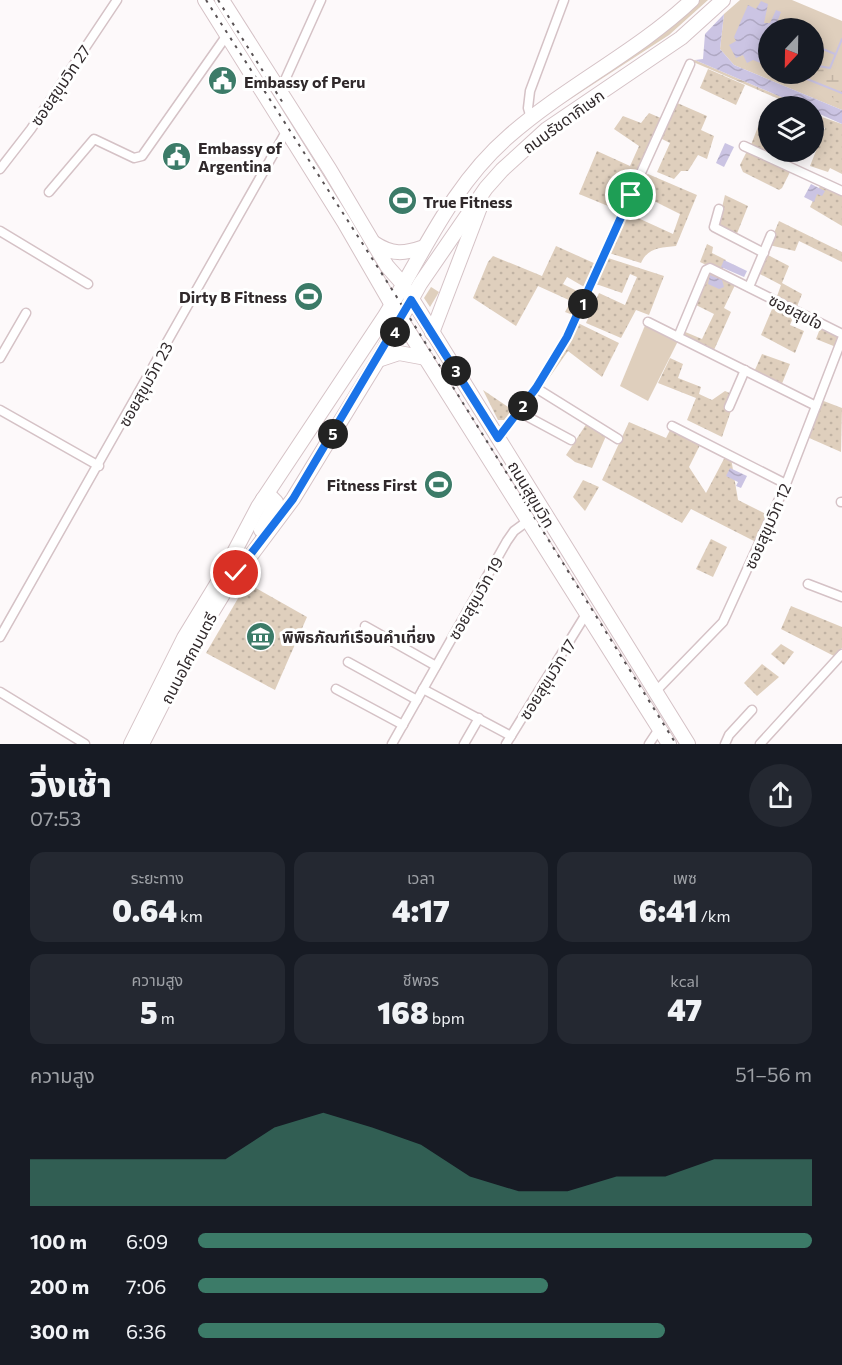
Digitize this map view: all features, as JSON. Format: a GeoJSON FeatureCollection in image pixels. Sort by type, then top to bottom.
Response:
{"type":"FeatureCollection","features":[{"type":"Feature","properties":{"kind":"main road","name":"ถนนสุขุมวิท"},"geometry":{"type":"LineString","coordinates":[[205,0],[287,130],[392,305],[669,744]]}},
{"type":"Feature","properties":{"kind":"main road","name":"ถนนสุขุมวิท"},"geometry":{"type":"LineString","coordinates":[[222,0],[387,266],[402,283],[688,744]]}},
{"type":"Feature","properties":{"kind":"main road","name":"ถนนรัชดาภิเษก"},"geometry":{"type":"LineString","coordinates":[[392,305],[402,283],[424,247],[486,158],[531,118],[666,22],[692,0]]}},
{"type":"Feature","properties":{"kind":"main road","name":"ถนนรัชดาภิเษก"},"geometry":{"type":"LineString","coordinates":[[411,300],[459,224],[486,188],[519,153],[554,124],[681,38],[723,0]]}},
{"type":"Feature","properties":{"kind":"main road"},"geometry":{"type":"LineString","coordinates":[[468,181],[467,189],[472,191],[504,156],[519,153]]}},
{"type":"Feature","properties":{"kind":"main road"},"geometry":{"type":"LineString","coordinates":[[432,333],[486,188]]}},
{"type":"Feature","properties":{"kind":"main road"},"geometry":{"type":"LineString","coordinates":[[373,242],[387,252],[398,254],[424,247]]}},
{"type":"Feature","properties":{"kind":"main road","name":"ถนนอโศกมนตรี"},"geometry":{"type":"LineString","coordinates":[[142,744],[195,640],[248,556],[293,499],[402,320],[411,300]]}},
{"type":"Feature","properties":{"kind":"main road","name":"ถนนอโศกมนตรี"},"geometry":{"type":"LineString","coordinates":[[131,744],[178,648],[220,579],[263,499],[392,305]]}},
{"type":"Feature","properties":{"kind":"main road"},"geometry":{"type":"LineString","coordinates":[[378,360],[399,353],[426,358]]}},
{"type":"Feature","properties":{"kind":"main road"},"geometry":{"type":"LineString","coordinates":[[248,556],[276,504],[273,497],[263,499]]}},
{"type":"Feature","properties":{"kind":"street","name":"ซอยสุขุมวิท 27"},"geometry":{"type":"LineString","coordinates":[[0,168],[31,129],[117,0]]}},
{"type":"Feature","properties":{"kind":"street"},"geometry":{"type":"LineString","coordinates":[[280,91],[321,0]]}},
{"type":"Feature","properties":{"kind":"street"},"geometry":{"type":"LineString","coordinates":[[531,118],[528,108],[530,91],[564,0]]}},
{"type":"Feature","properties":{"kind":"street"},"geometry":{"type":"LineString","coordinates":[[49,192],[94,139],[134,158],[142,156],[227,35]]}},
{"type":"Feature","properties":{"kind":"street"},"geometry":{"type":"LineString","coordinates":[[498,438],[536,388],[576,320],[690,64]]}},
{"type":"Feature","properties":{"kind":"street","name":"ซอยสุขุมวิท 23"},"geometry":{"type":"LineString","coordinates":[[0,637],[287,130]]}},
{"type":"Feature","properties":{"kind":"street"},"geometry":{"type":"LineString","coordinates":[[744,146],[842,191]]}},
{"type":"Feature","properties":{"kind":"street"},"geometry":{"type":"LineString","coordinates":[[719,209],[714,227],[764,253]]}},
{"type":"Feature","properties":{"kind":"street"},"geometry":{"type":"LineString","coordinates":[[0,231],[88,284]]}},
{"type":"Feature","properties":{"kind":"street","name":"ซอยสุขใจ"},"geometry":{"type":"LineString","coordinates":[[749,287],[771,235]]}},
{"type":"Feature","properties":{"kind":"street","name":"ซอยสุขใจ"},"geometry":{"type":"LineString","coordinates":[[678,337],[708,268],[842,334]]}},
{"type":"Feature","properties":{"kind":"street"},"geometry":{"type":"LineString","coordinates":[[0,358],[26,313]]}},
{"type":"Feature","properties":{"kind":"street"},"geometry":{"type":"LineString","coordinates":[[648,322],[816,406]]}},
{"type":"Feature","properties":{"kind":"street","name":"ซอยสุขุมวิท 12"},"geometry":{"type":"LineString","coordinates":[[656,691],[723,622],[786,484],[842,339]]}},
{"type":"Feature","properties":{"kind":"street"},"geometry":{"type":"LineString","coordinates":[[729,407],[745,370]]}},
{"type":"Feature","properties":{"kind":"street"},"geometry":{"type":"LineString","coordinates":[[536,388],[618,439]]}},
{"type":"Feature","properties":{"kind":"street"},"geometry":{"type":"LineString","coordinates":[[0,410],[99,465]]}},
{"type":"Feature","properties":{"kind":"street"},"geometry":{"type":"LineString","coordinates":[[519,412],[571,440]]}},
{"type":"Feature","properties":{"kind":"street"},"geometry":{"type":"LineString","coordinates":[[672,426],[786,484]]}},
{"type":"Feature","properties":{"kind":"street","name":"ซอยสุขุมวิท 19"},"geometry":{"type":"LineString","coordinates":[[392,744],[507,541],[514,531],[529,520]]}},
{"type":"Feature","properties":{"kind":"street"},"geometry":{"type":"LineString","coordinates":[[808,584],[842,597]]}},
{"type":"Feature","properties":{"kind":"street","name":"ซอยสุขุมวิท 17"},"geometry":{"type":"LineString","coordinates":[[509,740],[584,619],[589,615]]}},
{"type":"Feature","properties":{"kind":"street"},"geometry":{"type":"LineString","coordinates":[[365,626],[436,666]]}},
{"type":"Feature","properties":{"kind":"street"},"geometry":{"type":"LineString","coordinates":[[760,744],[842,654]]}},
{"type":"Feature","properties":{"kind":"street"},"geometry":{"type":"LineString","coordinates":[[348,662],[417,700]]}},
{"type":"Feature","properties":{"kind":"street"},"geometry":{"type":"LineString","coordinates":[[336,688],[403,725]]}},
{"type":"Feature","properties":{"kind":"street"},"geometry":{"type":"LineString","coordinates":[[423,689],[480,718],[509,740]]}},
{"type":"Feature","properties":{"kind":"street"},"geometry":{"type":"LineString","coordinates":[[0,692],[85,744]]}},
{"type":"Feature","properties":{"kind":"street"},"geometry":{"type":"LineString","coordinates":[[725,744],[729,735],[752,710]]}},
{"type":"Feature","properties":{"kind":"street"},"geometry":{"type":"LineString","coordinates":[[464,744],[480,718]]}},
{"type":"Feature","properties":{"kind":"street"},"geometry":{"type":"LineString","coordinates":[[649,744],[659,729]]}},
{"type":"Feature","properties":{"kind":"green space"},"geometry":{"type":"Polygon","coordinates":[[[698,0],[708,0],[669,35],[535,122],[663,34],[698,0]]]}},
{"type":"Feature","properties":{"kind":"green space"},"geometry":{"type":"Polygon","coordinates":[[[740,0],[792,0],[842,21],[842,110],[824,102],[824,96],[808,96],[780,84],[824,84],[824,18],[758,18],[758,75],[734,65],[720,49],[724,14],[740,0]]]}},
{"type":"Feature","properties":{"kind":"green space"},"geometry":{"type":"Polygon","coordinates":[[[695,60],[779,96],[772,96],[691,61],[695,60]]]}},
{"type":"Feature","properties":{"kind":"green space"},"geometry":{"type":"Polygon","coordinates":[[[824,66],[842,73],[842,105],[835,101],[825,87],[818,84],[824,84],[824,66]]]}},
{"type":"Feature","properties":{"kind":"green space"},"geometry":{"type":"Polygon","coordinates":[[[708,69],[745,85],[736,105],[700,88],[708,69]]]}},
{"type":"Feature","properties":{"kind":"green space"},"geometry":{"type":"Polygon","coordinates":[[[675,102],[707,116],[701,130],[714,136],[707,159],[698,155],[688,171],[681,171],[674,179],[657,172],[670,143],[660,138],[675,102]]]}},
{"type":"Feature","properties":{"kind":"green space"},"geometry":{"type":"Polygon","coordinates":[[[649,113],[663,119],[620,211],[579,194],[597,151],[630,166],[639,146],[614,129],[623,116],[641,123],[649,113]]]}},
{"type":"Feature","properties":{"kind":"green space"},"geometry":{"type":"Polygon","coordinates":[[[824,118],[842,124],[842,174],[830,168],[828,172],[810,166],[812,162],[824,162],[824,118]]]}},
{"type":"Feature","properties":{"kind":"green space"},"geometry":{"type":"Polygon","coordinates":[[[758,127],[758,148],[751,145],[758,127]]]}},
{"type":"Feature","properties":{"kind":"green space"},"geometry":{"type":"Polygon","coordinates":[[[747,151],[758,156],[758,162],[772,162],[791,170],[779,190],[743,172],[740,165],[747,151]]]}},
{"type":"Feature","properties":{"kind":"green space"},"geometry":{"type":"Polygon","coordinates":[[[648,174],[697,195],[676,246],[651,251],[641,263],[609,253],[627,213],[673,234],[680,214],[636,192],[643,176],[648,174]]]}},
{"type":"Feature","properties":{"kind":"green space"},"geometry":{"type":"Polygon","coordinates":[[[821,184],[842,194],[842,226],[810,207],[821,184]]]}},
{"type":"Feature","properties":{"kind":"green space"},"geometry":{"type":"Polygon","coordinates":[[[725,195],[748,206],[736,236],[717,228],[725,195]]]}},
{"type":"Feature","properties":{"kind":"green space"},"geometry":{"type":"Polygon","coordinates":[[[779,221],[842,252],[842,262],[799,241],[795,251],[769,245],[779,221]]]}},
{"type":"Feature","properties":{"kind":"green space"},"geometry":{"type":"Polygon","coordinates":[[[707,244],[713,247],[712,253],[726,260],[721,272],[700,262],[707,244]]]}},
{"type":"Feature","properties":{"kind":"green space"},"geometry":{"type":"Polygon","coordinates":[[[556,246],[596,264],[586,288],[567,277],[563,284],[583,294],[573,315],[565,312],[571,301],[538,286],[516,326],[473,298],[488,262],[493,256],[542,276],[556,246]]]}},
{"type":"Feature","properties":{"kind":"green space"},"geometry":{"type":"Polygon","coordinates":[[[766,254],[789,266],[782,283],[802,294],[796,309],[776,299],[781,285],[758,273],[766,254]]]}},
{"type":"Feature","properties":{"kind":"green space"},"geometry":{"type":"Polygon","coordinates":[[[608,258],[664,276],[649,315],[636,310],[621,338],[586,323],[599,293],[625,305],[637,277],[630,274],[622,293],[596,284],[608,258]]]}},
{"type":"Feature","properties":{"kind":"green space"},"geometry":{"type":"Polygon","coordinates":[[[711,271],[736,283],[724,308],[731,312],[714,350],[682,336],[683,331],[702,339],[714,314],[694,304],[707,272],[711,271]]]}},
{"type":"Feature","properties":{"kind":"green space"},"geometry":{"type":"Polygon","coordinates":[[[431,287],[439,292],[430,307],[424,298],[431,287]]]}},
{"type":"Feature","properties":{"kind":"green space"},"geometry":{"type":"Polygon","coordinates":[[[775,302],[795,313],[790,325],[804,331],[795,353],[761,335],[775,302]]]}},
{"type":"Feature","properties":{"kind":"green space"},"geometry":{"type":"Polygon","coordinates":[[[578,323],[619,343],[602,377],[568,351],[542,388],[539,387],[566,348],[578,323]]]}},
{"type":"Feature","properties":{"kind":"green space"},"geometry":{"type":"Polygon","coordinates":[[[646,323],[678,341],[648,401],[620,386],[646,323]]]}},
{"type":"Feature","properties":{"kind":"green space"},"geometry":{"type":"Polygon","coordinates":[[[821,326],[840,338],[836,347],[816,339],[821,326]]]}},
{"type":"Feature","properties":{"kind":"green space"},"geometry":{"type":"Polygon","coordinates":[[[762,354],[790,364],[781,386],[754,372],[762,354]]]}},
{"type":"Feature","properties":{"kind":"green space"},"geometry":{"type":"Polygon","coordinates":[[[670,358],[683,364],[678,378],[701,387],[699,394],[712,400],[725,391],[732,394],[732,408],[722,437],[687,420],[696,398],[658,383],[670,358]]]}},
{"type":"Feature","properties":{"kind":"green space"},"geometry":{"type":"Polygon","coordinates":[[[483,390],[514,411],[507,420],[498,420],[483,390]]]}},
{"type":"Feature","properties":{"kind":"green space"},"geometry":{"type":"Polygon","coordinates":[[[821,400],[842,408],[841,452],[807,437],[821,400]]]}},
{"type":"Feature","properties":{"kind":"green space"},"geometry":{"type":"Polygon","coordinates":[[[629,422],[666,438],[671,428],[701,443],[689,467],[706,493],[726,455],[731,458],[738,500],[768,515],[756,542],[691,509],[682,523],[602,480],[629,422]]]}},
{"type":"Feature","properties":{"kind":"green space"},"geometry":{"type":"Polygon","coordinates":[[[587,423],[606,436],[592,468],[575,462],[566,455],[587,423]]]}},
{"type":"Feature","properties":{"kind":"green space"},"geometry":{"type":"Polygon","coordinates":[[[583,480],[599,487],[585,511],[573,497],[583,480]]]}},
{"type":"Feature","properties":{"kind":"green space"},"geometry":{"type":"Polygon","coordinates":[[[711,539],[727,547],[713,577],[696,569],[711,539]]]}},
{"type":"Feature","properties":{"kind":"green space"},"geometry":{"type":"Polygon","coordinates":[[[247,583],[307,617],[275,690],[206,653],[247,583]]]}},
{"type":"Feature","properties":{"kind":"green space"},"geometry":{"type":"Polygon","coordinates":[[[791,606],[842,627],[842,648],[834,656],[781,629],[791,606]]]}},
{"type":"Feature","properties":{"kind":"green space"},"geometry":{"type":"Polygon","coordinates":[[[781,644],[794,652],[784,665],[771,654],[781,644]]]}},
{"type":"Feature","properties":{"kind":"green space"},"geometry":{"type":"Polygon","coordinates":[[[762,664],[779,677],[757,696],[744,683],[762,664]]]}},
{"type":"Feature","properties":{"kind":"water"},"geometry":{"type":"Polygon","coordinates":[[[761,1],[768,4],[765,18],[758,18],[758,62],[753,60],[747,63],[743,55],[736,58],[729,45],[736,41],[734,37],[748,5],[756,9],[761,1]]]}},
{"type":"Feature","properties":{"kind":"water"},"geometry":{"type":"Polygon","coordinates":[[[776,10],[781,12],[779,18],[772,18],[776,10]]]}},
{"type":"Feature","properties":{"kind":"water"},"geometry":{"type":"Polygon","coordinates":[[[724,14],[720,49],[734,65],[758,75],[758,84],[780,84],[808,96],[779,96],[695,60],[703,59],[705,34],[724,14]]]}},
{"type":"Feature","properties":{"kind":"water"},"geometry":{"type":"Polygon","coordinates":[[[824,102],[842,110],[842,124],[824,116],[824,102]]]}},
{"type":"Feature","properties":{"kind":"water"},"geometry":{"type":"Polygon","coordinates":[[[725,143],[734,147],[724,167],[716,163],[725,143]]]}},
{"type":"Feature","properties":{"kind":"water"},"geometry":{"type":"Polygon","coordinates":[[[811,184],[825,191],[822,196],[817,194],[814,202],[804,197],[811,184]]]}},
{"type":"Feature","properties":{"kind":"water"},"geometry":{"type":"Polygon","coordinates":[[[724,260],[747,271],[744,277],[721,267],[724,260]]]}},
{"type":"Feature","properties":{"kind":"water"},"geometry":{"type":"Polygon","coordinates":[[[710,275],[722,280],[724,287],[719,289],[708,284],[710,275]]]}},
{"type":"Feature","properties":{"kind":"water"},"geometry":{"type":"Polygon","coordinates":[[[730,468],[747,476],[741,488],[736,486],[738,482],[726,476],[730,468]]]}},
{"type":"Feature","properties":{"kind":"waterway"},"geometry":{"type":"LineString","coordinates":[[824,67],[830,68],[842,39]]}},
{"type":"Feature","properties":{"kind":"waterway"},"geometry":{"type":"LineString","coordinates":[[824,50],[835,54]]}},
{"type":"Feature","properties":{"kind":"waterway"},"geometry":{"type":"LineString","coordinates":[[820,84],[842,93]]}},
{"type":"Feature","properties":{"kind":"railway"},"geometry":{"type":"LineString","coordinates":[[206,0],[393,291],[676,744]]}},
{"type":"Feature","properties":{"kind":"railway"},"geometry":{"type":"LineString","coordinates":[[218,0],[283,103]]}},
{"type":"Feature","properties":{"kind":"place","name":"Embassy of Peru"},"geometry":{"type":"Point","coordinates":[223,81]}},
{"type":"Feature","properties":{"kind":"place","name":"Embassy of Argentina"},"geometry":{"type":"Point","coordinates":[177,156]}},
{"type":"Feature","properties":{"kind":"place","name":"True Fitness"},"geometry":{"type":"Point","coordinates":[402,201]}},
{"type":"Feature","properties":{"kind":"place","name":"Dirty B Fitness"},"geometry":{"type":"Point","coordinates":[308,296]}},
{"type":"Feature","properties":{"kind":"place","name":"Fitness First"},"geometry":{"type":"Point","coordinates":[438,484]}},
{"type":"Feature","properties":{"kind":"place","name":"พิพิธภัณฑ์เรือนคำเที่ยง"},"geometry":{"type":"Point","coordinates":[261,636]}},
{"type":"Feature","properties":{"kind":"route"},"geometry":{"type":"LineString","coordinates":[[236,573],[288,507],[402,320],[411,300],[498,438],[536,388],[567,337],[631,195]]}}]}
